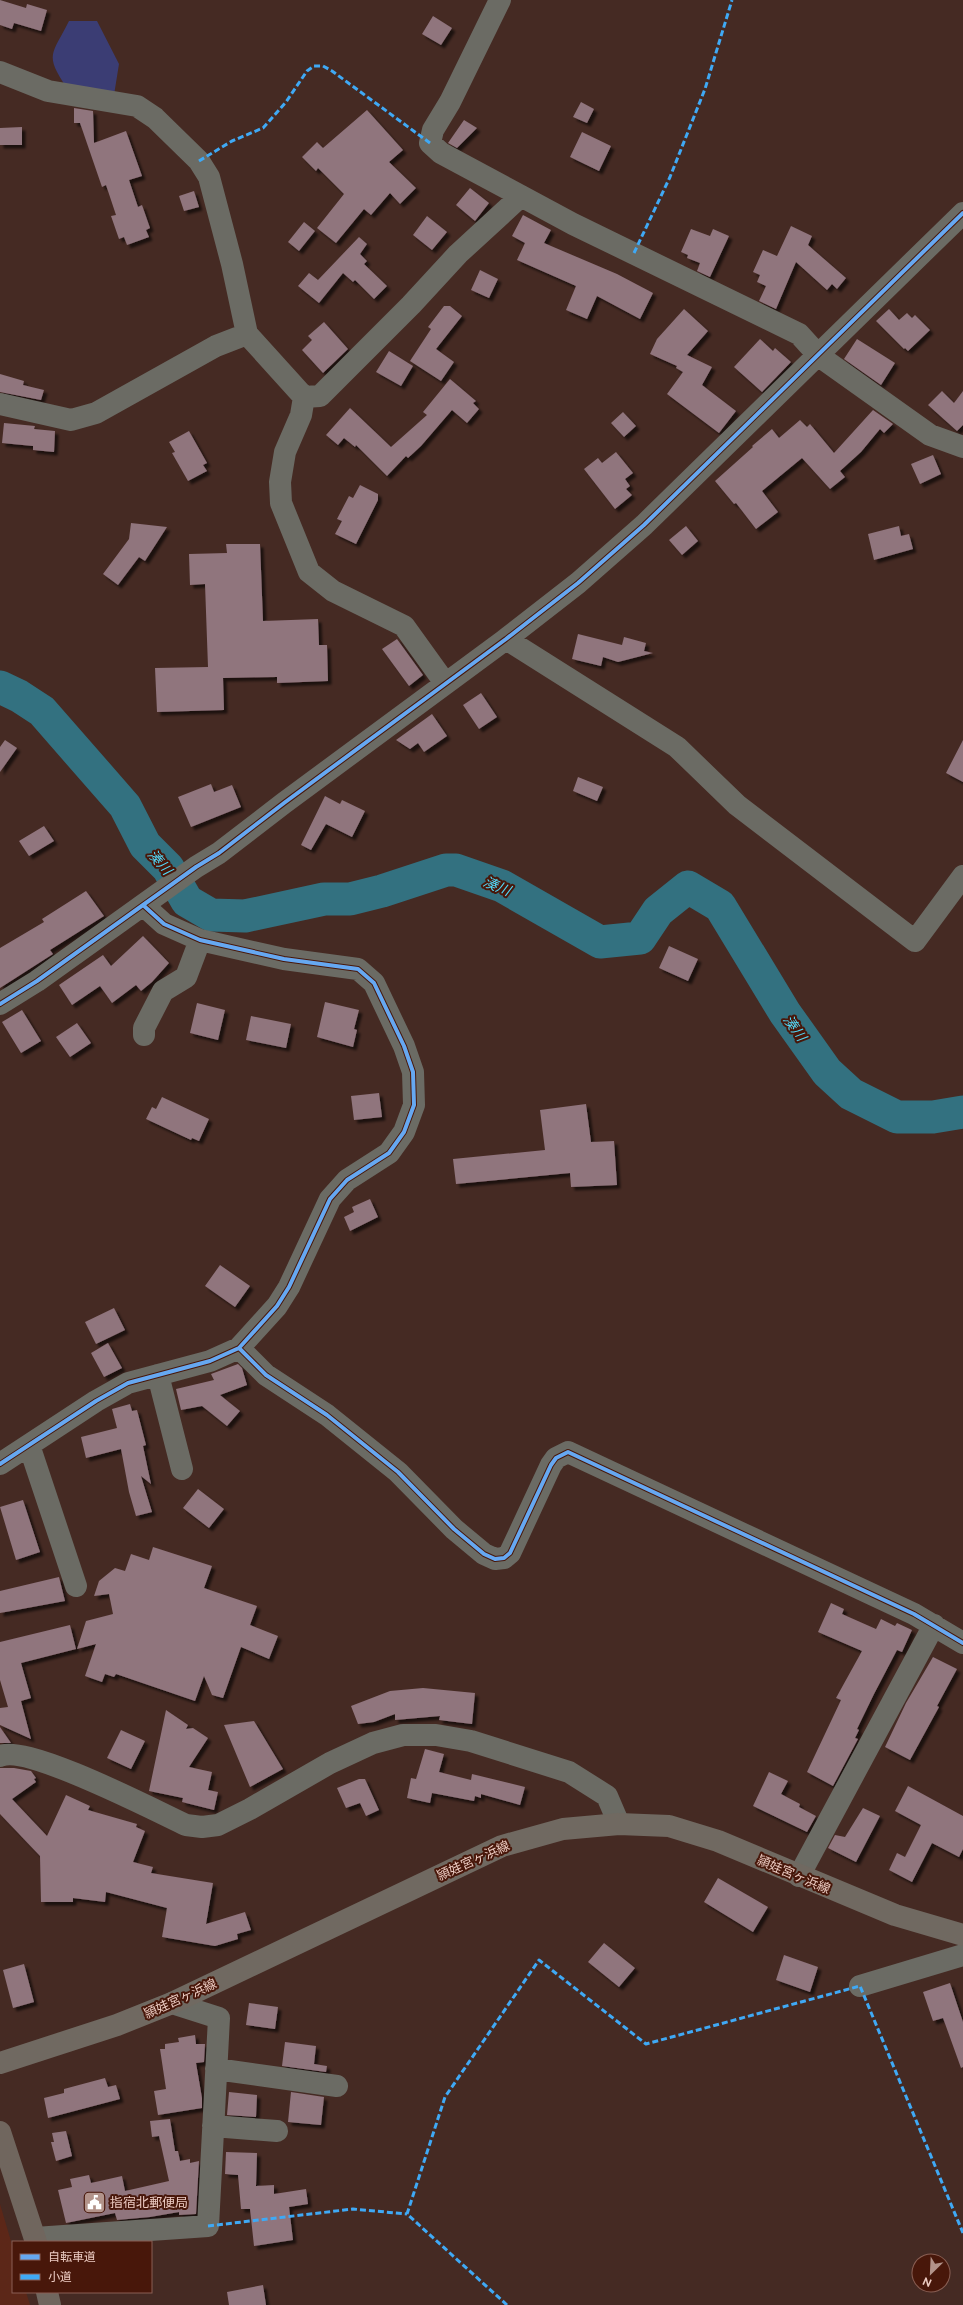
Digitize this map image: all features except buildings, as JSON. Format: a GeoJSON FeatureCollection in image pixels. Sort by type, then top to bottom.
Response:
{"type":"FeatureCollection","features":[{"type":"Feature","properties":{"kind":"highway"},"geometry":{"type":"LineString","coordinates":[[0,2132],[35,2240]]}},
{"type":"Feature","properties":{"kind":"highway"},"geometry":{"type":"LineString","coordinates":[[47,2293],[50,2305]]}},
{"type":"Feature","properties":{"kind":"main road","name":"頴娃宮ヶ浜線"},"geometry":{"type":"LineString","coordinates":[[0,2063],[117,2026],[172,2003],[502,1846],[563,1829],[619,1824],[669,1826],[718,1841],[895,1915],[963,1935]]}},
{"type":"Feature","properties":{"kind":"street"},"geometry":{"type":"LineString","coordinates":[[500,0],[450,102],[433,130],[430,144],[441,153],[520,197],[798,334],[819,356],[930,436],[963,447]]}},
{"type":"Feature","properties":{"kind":"street"},"geometry":{"type":"LineString","coordinates":[[0,72],[48,91],[137,106],[155,118],[199,161],[209,177],[232,264],[247,334],[304,397]]}},
{"type":"Feature","properties":{"kind":"street"},"geometry":{"type":"LineString","coordinates":[[304,397],[320,396],[411,305],[458,254],[520,197]]}},
{"type":"Feature","properties":{"kind":"street"},"geometry":{"type":"LineString","coordinates":[[0,1004],[37,981],[196,867],[219,853],[445,683],[506,640],[578,583],[644,525],[819,356],[963,213]]}},
{"type":"Feature","properties":{"kind":"street"},"geometry":{"type":"LineString","coordinates":[[0,404],[71,420],[96,413],[216,346],[247,334]]}},
{"type":"Feature","properties":{"kind":"street"},"geometry":{"type":"LineString","coordinates":[[304,397],[301,415],[285,452],[280,482],[281,503],[309,572],[333,591],[404,626],[445,683]]}},
{"type":"Feature","properties":{"kind":"street"},"geometry":{"type":"LineString","coordinates":[[506,640],[677,747],[737,805],[915,941],[963,876]]}},
{"type":"Feature","properties":{"kind":"street"},"geometry":{"type":"LineString","coordinates":[[0,1464],[96,1401],[128,1383],[210,1361],[239,1348],[277,1306],[289,1287],[330,1200],[347,1180],[389,1153],[404,1132],[414,1104],[413,1072],[404,1046],[374,983],[358,970],[284,959],[200,940],[164,924],[148,901]]}},
{"type":"Feature","properties":{"kind":"street"},"geometry":{"type":"LineString","coordinates":[[144,1035],[144,1028],[163,991],[186,977],[200,940]]}},
{"type":"Feature","properties":{"kind":"street"},"geometry":{"type":"LineString","coordinates":[[239,1348],[266,1375],[327,1415],[398,1472],[454,1529],[484,1554],[495,1559],[504,1558],[510,1553],[556,1458],[568,1452],[914,1614],[963,1643]]}},
{"type":"Feature","properties":{"kind":"street"},"geometry":{"type":"LineString","coordinates":[[158,1375],[182,1469]]}},
{"type":"Feature","properties":{"kind":"street"},"geometry":{"type":"LineString","coordinates":[[29,1445],[76,1586]]}},
{"type":"Feature","properties":{"kind":"street"},"geometry":{"type":"LineString","coordinates":[[799,1876],[934,1625]]}},
{"type":"Feature","properties":{"kind":"street"},"geometry":{"type":"LineString","coordinates":[[0,1756],[19,1754],[55,1766],[186,1824],[202,1827],[218,1825],[250,1809],[330,1763],[373,1743],[403,1735],[436,1736],[471,1741],[569,1772],[607,1796],[619,1824]]}},
{"type":"Feature","properties":{"kind":"street"},"geometry":{"type":"LineString","coordinates":[[860,1986],[963,1955]]}},
{"type":"Feature","properties":{"kind":"street"},"geometry":{"type":"LineString","coordinates":[[35,2240],[208,2226],[218,2018],[172,2003]]}},
{"type":"Feature","properties":{"kind":"street"},"geometry":{"type":"LineString","coordinates":[[216,2069],[337,2086]]}},
{"type":"Feature","properties":{"kind":"street"},"geometry":{"type":"LineString","coordinates":[[213,2126],[277,2131]]}},
{"type":"Feature","properties":{"kind":"shaded area"},"geometry":{"type":"Polygon","coordinates":[[[69,21],[97,21],[119,64],[114,95],[67,88],[60,77],[55,68],[53,54],[69,21]]]}},
{"type":"Feature","properties":{"kind":"shaded area"},"geometry":{"type":"Polygon","coordinates":[[[0,2204],[12,2245],[12,2293],[26,2293],[30,2305],[0,2305],[0,2204]]]}},
{"type":"Feature","properties":{"kind":"waterway","name":"湊川"},"geometry":{"type":"LineString","coordinates":[[0,687],[19,696],[42,711],[125,806],[145,845],[168,868],[187,901],[211,915],[245,916],[324,899],[350,899],[382,891],[446,870],[456,870],[502,886],[600,942],[640,938],[658,911],[688,887],[720,906],[785,1013],[827,1072],[851,1094],[897,1117],[933,1117],[963,1112]]}},
{"type":"Feature","properties":{"kind":"marked path"},"geometry":{"type":"LineString","coordinates":[[634,253],[670,177],[705,89],[732,0]]}},
{"type":"Feature","properties":{"kind":"marked path"},"geometry":{"type":"LineString","coordinates":[[199,161],[232,141],[263,128],[286,102],[307,71],[314,66],[323,66],[332,71],[430,143]]}},
{"type":"Feature","properties":{"kind":"marked path"},"geometry":{"type":"LineString","coordinates":[[507,2305],[407,2214],[445,2097],[539,1960],[646,2044],[860,1986],[963,2233]]}},
{"type":"Feature","properties":{"kind":"marked path"},"geometry":{"type":"LineString","coordinates":[[208,2226],[353,2209],[407,2214]]}},
{"type":"Feature","properties":{"kind":"cycle path"},"geometry":{"type":"LineString","coordinates":[[0,1004],[37,981],[196,867],[219,853],[284,803],[506,639],[578,583],[644,525],[963,213]]}},
{"type":"Feature","properties":{"kind":"cycle path"},"geometry":{"type":"LineString","coordinates":[[0,1464],[96,1401],[128,1383],[210,1361],[239,1348],[277,1306],[289,1287],[330,1199],[347,1180],[389,1153],[404,1132],[414,1105],[413,1072],[404,1046],[374,983],[358,969],[284,959],[200,940],[164,924],[143,905]]}},
{"type":"Feature","properties":{"kind":"cycle path"},"geometry":{"type":"LineString","coordinates":[[239,1348],[266,1375],[327,1415],[398,1472],[454,1529],[484,1554],[495,1559],[504,1558],[510,1553],[551,1465],[556,1458],[568,1452],[914,1614],[963,1643]]}},
{"type":"Feature","properties":{"kind":"place","name":"指宿北郵便局"},"geometry":{"type":"Point","coordinates":[95,2202]}}]}
